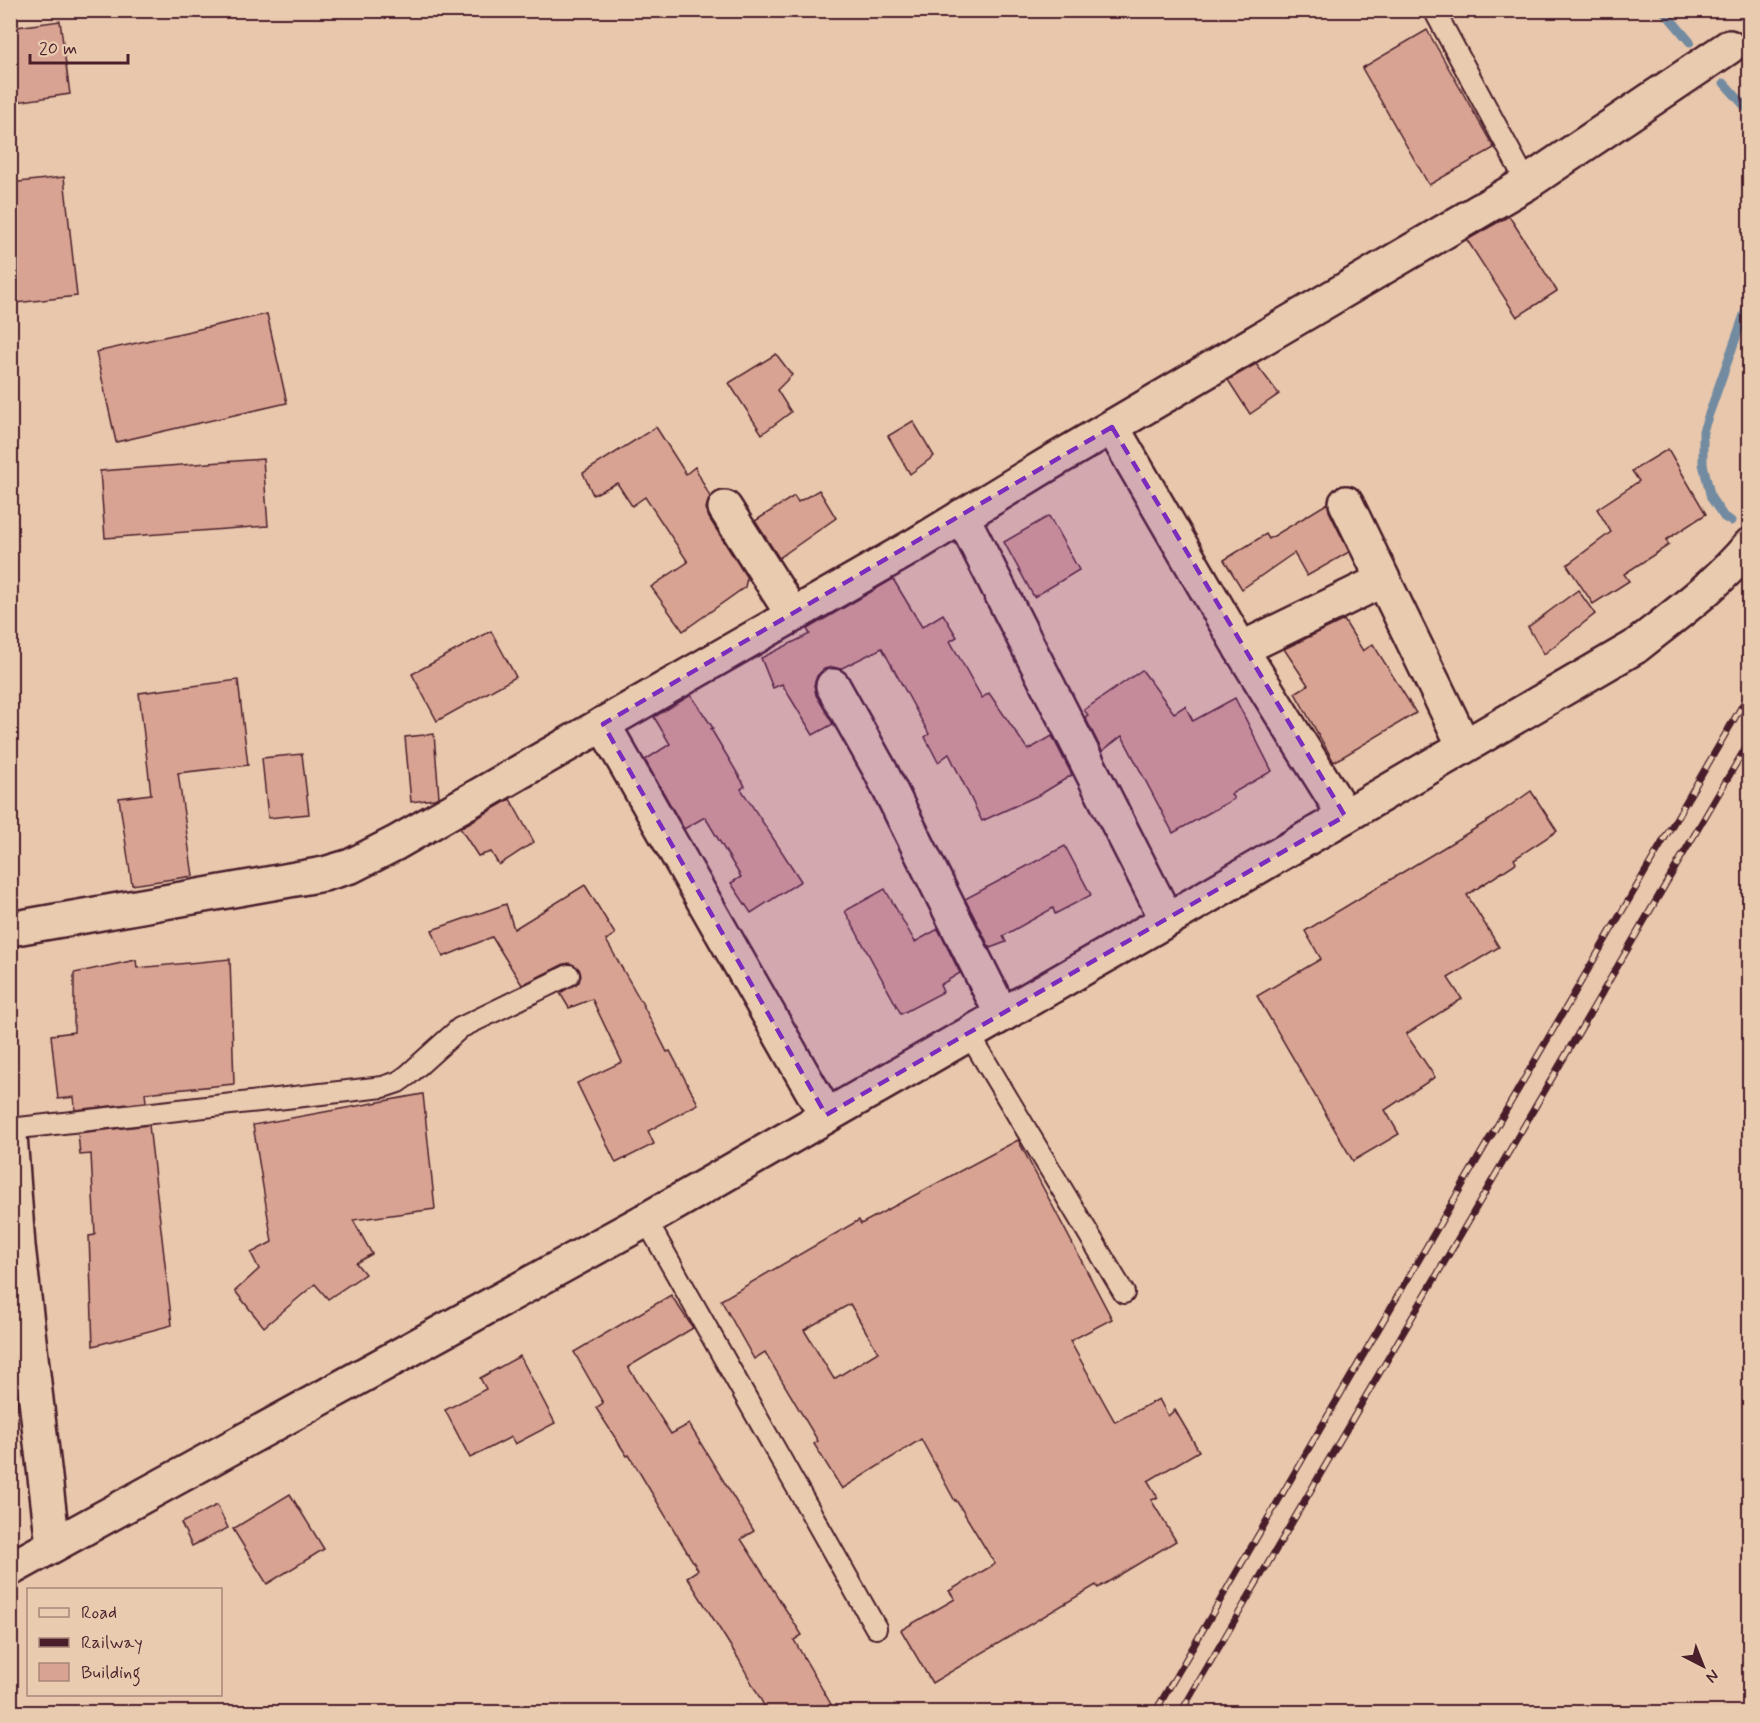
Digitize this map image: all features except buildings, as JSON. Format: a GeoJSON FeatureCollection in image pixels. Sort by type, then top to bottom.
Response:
{"type":"FeatureCollection","features":[{"type":"Feature","properties":{"kind":"street"},"geometry":{"type":"LineString","coordinates":[[10,929],[324,874],[351,866],[396,843],[917,544],[1527,183],[1729,47]]}},
{"type":"Feature","properties":{"kind":"street"},"geometry":{"type":"LineString","coordinates":[[1112,427],[1241,649],[1345,816]]}},
{"type":"Feature","properties":{"kind":"street"},"geometry":{"type":"LineString","coordinates":[[1346,503],[1464,746]]}},
{"type":"Feature","properties":{"kind":"street"},"geometry":{"type":"LineString","coordinates":[[725,508],[793,615]]}},
{"type":"Feature","properties":{"kind":"street"},"geometry":{"type":"LineString","coordinates":[[962,516],[1167,920]]}},
{"type":"Feature","properties":{"kind":"street"},"geometry":{"type":"LineString","coordinates":[[10,1569],[646,1220],[1635,647],[1700,597],[1737,561],[1749,545]]}},
{"type":"Feature","properties":{"kind":"street"},"geometry":{"type":"LineString","coordinates":[[1241,649],[1383,579]]}},
{"type":"Feature","properties":{"kind":"street"},"geometry":{"type":"LineString","coordinates":[[832,686],[885,781],[1002,1015]]}},
{"type":"Feature","properties":{"kind":"street"},"geometry":{"type":"LineString","coordinates":[[603,724],[826,1116]]}},
{"type":"Feature","properties":{"kind":"street"},"geometry":{"type":"LineString","coordinates":[[10,1135],[14,1246],[53,1545]]}},
{"type":"Feature","properties":{"kind":"lane"},"geometry":{"type":"LineString","coordinates":[[1434,10],[1527,183]]}},
{"type":"Feature","properties":{"kind":"lane"},"geometry":{"type":"LineString","coordinates":[[10,1129],[383,1087],[398,1082],[408,1075],[460,1028],[569,975]]}},
{"type":"Feature","properties":{"kind":"lane"},"geometry":{"type":"LineString","coordinates":[[969,1034],[1124,1293]]}},
{"type":"Feature","properties":{"kind":"lane"},"geometry":{"type":"LineString","coordinates":[[646,1220],[876,1628]]}},
{"type":"Feature","properties":{"kind":"highlighted area"},"geometry":{"type":"Polygon","coordinates":[[[1112,427],[1345,816],[826,1115],[603,724],[1112,427]]]}},
{"type":"Feature","properties":{"kind":"waterway"},"geometry":{"type":"LineString","coordinates":[[1663,10],[1690,42]]}},
{"type":"Feature","properties":{"kind":"waterway"},"geometry":{"type":"LineString","coordinates":[[1724,83],[1750,112]]}},
{"type":"Feature","properties":{"kind":"waterway"},"geometry":{"type":"LineString","coordinates":[[1731,521],[1724,517],[1711,498],[1703,464],[1703,431],[1750,298]]}},
{"type":"Feature","properties":{"kind":"railway"},"geometry":{"type":"LineString","coordinates":[[1155,1712],[1750,692]]}},
{"type":"Feature","properties":{"kind":"railway"},"geometry":{"type":"LineString","coordinates":[[1181,1712],[1750,740]]}}]}
